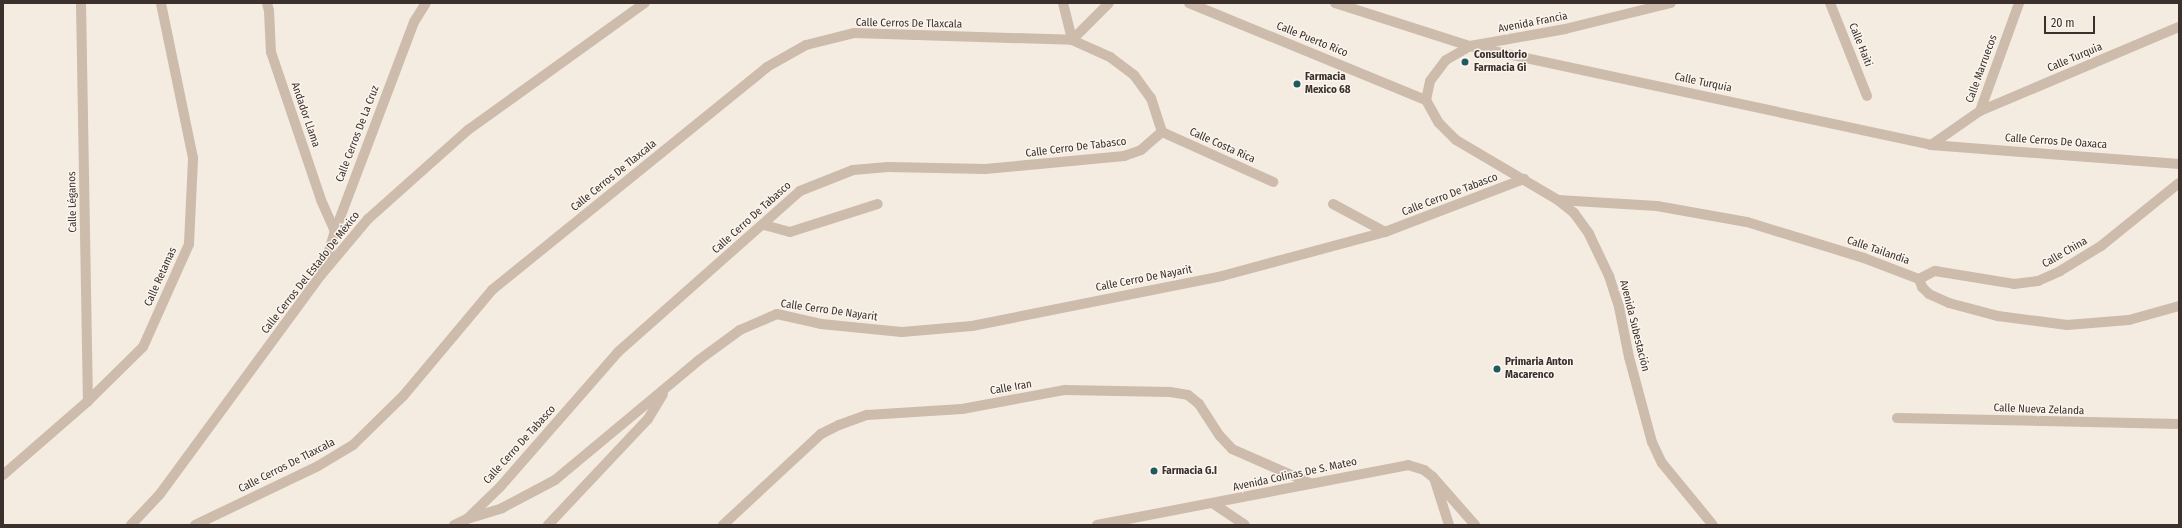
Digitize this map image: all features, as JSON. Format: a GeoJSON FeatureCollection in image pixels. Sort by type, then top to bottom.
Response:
{"type":"FeatureCollection","features":[{"type":"Feature","properties":{"kind":"street","name":"Calle Léganos"},"geometry":{"type":"LineString","coordinates":[[81,3],[88,401]]}},
{"type":"Feature","properties":{"kind":"street","name":"Calle Retamas"},"geometry":{"type":"LineString","coordinates":[[3,475],[88,401],[144,347],[189,244],[193,158],[160,3]]}},
{"type":"Feature","properties":{"kind":"street","name":"Andador Llama"},"geometry":{"type":"LineString","coordinates":[[266,3],[270,11],[271,52],[321,200],[335,230]]}},
{"type":"Feature","properties":{"kind":"street","name":"Calle Cerros De La Cruz"},"geometry":{"type":"LineString","coordinates":[[321,276],[335,230],[414,22],[424,3]]}},
{"type":"Feature","properties":{"kind":"street","name":"Calle Cerros Del Estado De México"},"geometry":{"type":"LineString","coordinates":[[131,525],[160,494],[321,276],[368,219],[468,130],[645,3]]}},
{"type":"Feature","properties":{"kind":"street"},"geometry":{"type":"LineString","coordinates":[[1063,3],[1072,40]]}},
{"type":"Feature","properties":{"kind":"street"},"geometry":{"type":"LineString","coordinates":[[1072,40],[1109,3]]}},
{"type":"Feature","properties":{"kind":"street","name":"Calle Puerto Rico"},"geometry":{"type":"LineString","coordinates":[[1189,3],[1426,100]]}},
{"type":"Feature","properties":{"kind":"street","name":"Calle Turquia"},"geometry":{"type":"LineString","coordinates":[[1335,3],[1470,46],[1931,145]]}},
{"type":"Feature","properties":{"kind":"street","name":"Avenida Francia"},"geometry":{"type":"LineString","coordinates":[[1426,100],[1430,81],[1446,60],[1470,46],[1565,29],[1671,3]]}},
{"type":"Feature","properties":{"kind":"street","name":"Calle Haiti"},"geometry":{"type":"LineString","coordinates":[[1830,3],[1867,96]]}},
{"type":"Feature","properties":{"kind":"street","name":"Calle Marruecos"},"geometry":{"type":"LineString","coordinates":[[1931,145],[1980,111],[2019,3]]}},
{"type":"Feature","properties":{"kind":"street","name":"Calle Turquia"},"geometry":{"type":"LineString","coordinates":[[1980,111],[2179,27]]}},
{"type":"Feature","properties":{"kind":"street","name":"Calle Cerros De Tlaxcala"},"geometry":{"type":"LineString","coordinates":[[195,525],[318,466],[353,445],[404,395],[492,290],[767,67],[800,49],[854,33],[1072,40]]}},
{"type":"Feature","properties":{"kind":"street"},"geometry":{"type":"LineString","coordinates":[[1072,40],[1110,57],[1134,75],[1151,98],[1162,132]]}},
{"type":"Feature","properties":{"kind":"street","name":"Avenida Subestación"},"geometry":{"type":"LineString","coordinates":[[1426,100],[1439,123],[1456,140],[1558,200],[1574,213],[1589,234],[1609,276],[1652,442],[1662,464],[1713,525]]}},
{"type":"Feature","properties":{"kind":"street","name":"Calle Costa Rica"},"geometry":{"type":"LineString","coordinates":[[1162,132],[1273,182]]}},
{"type":"Feature","properties":{"kind":"street","name":"Calle Cerro De Tabasco"},"geometry":{"type":"LineString","coordinates":[[454,525],[467,519],[500,487],[618,352],[764,225],[800,191],[853,170],[888,167],[985,169],[1124,156],[1141,150],[1162,132]]}},
{"type":"Feature","properties":{"kind":"street","name":"Calle Cerros De Oaxaca"},"geometry":{"type":"LineString","coordinates":[[1931,145],[2179,164]]}},
{"type":"Feature","properties":{"kind":"street","name":"Calle Cerro De Tabasco"},"geometry":{"type":"LineString","coordinates":[[1385,232],[1524,179]]}},
{"type":"Feature","properties":{"kind":"street","name":"Calle China"},"geometry":{"type":"LineString","coordinates":[[1919,278],[1935,271],[2014,284],[2038,281],[2060,272],[2101,246],[2179,183]]}},
{"type":"Feature","properties":{"kind":"street","name":"Calle Tailandia"},"geometry":{"type":"LineString","coordinates":[[1558,200],[1657,206],[1747,222],[1864,258],[1919,278]]}},
{"type":"Feature","properties":{"kind":"street"},"geometry":{"type":"LineString","coordinates":[[764,225],[790,232],[878,204]]}},
{"type":"Feature","properties":{"kind":"street"},"geometry":{"type":"LineString","coordinates":[[1333,204],[1385,232]]}},
{"type":"Feature","properties":{"kind":"street","name":"Calle Cerro De Nayarit"},"geometry":{"type":"LineString","coordinates":[[467,519],[502,508],[555,480],[667,387],[740,330],[777,314],[821,324],[902,332],[972,326],[1222,276],[1385,232]]}},
{"type":"Feature","properties":{"kind":"street"},"geometry":{"type":"LineString","coordinates":[[1919,278],[1922,287],[1929,294],[1949,303],[1998,316],[2067,325],[2129,320],[2179,306]]}},
{"type":"Feature","properties":{"kind":"street"},"geometry":{"type":"LineString","coordinates":[[548,525],[648,419],[667,387]]}},
{"type":"Feature","properties":{"kind":"street","name":"Calle Iran"},"geometry":{"type":"LineString","coordinates":[[723,525],[821,434],[839,425],[867,415],[962,409],[1065,390],[1170,392],[1188,395],[1199,404],[1220,436],[1232,449],[1310,483]]}},
{"type":"Feature","properties":{"kind":"street","name":"Calle Nueva Zelanda"},"geometry":{"type":"LineString","coordinates":[[1897,418],[2179,424]]}},
{"type":"Feature","properties":{"kind":"street","name":"Avenida Colinas De S. Mateo"},"geometry":{"type":"LineString","coordinates":[[1097,525],[1128,522],[1310,483],[1408,465],[1424,470],[1433,478],[1475,525]]}},
{"type":"Feature","properties":{"kind":"street"},"geometry":{"type":"LineString","coordinates":[[1433,478],[1449,525]]}},
{"type":"Feature","properties":{"kind":"street"},"geometry":{"type":"LineString","coordinates":[[1214,504],[1245,525]]}},
{"type":"Feature","properties":{"kind":"place","name":"Consultorio Farmacia Gi"},"geometry":{"type":"Point","coordinates":[1465,62]}},
{"type":"Feature","properties":{"kind":"place","name":"Farmacia Mexico 68"},"geometry":{"type":"Point","coordinates":[1297,84]}},
{"type":"Feature","properties":{"kind":"place","name":"Primaria Anton Macarenco"},"geometry":{"type":"Point","coordinates":[1497,369]}},
{"type":"Feature","properties":{"kind":"place","name":"Farmacia G.I"},"geometry":{"type":"Point","coordinates":[1154,471]}}]}
